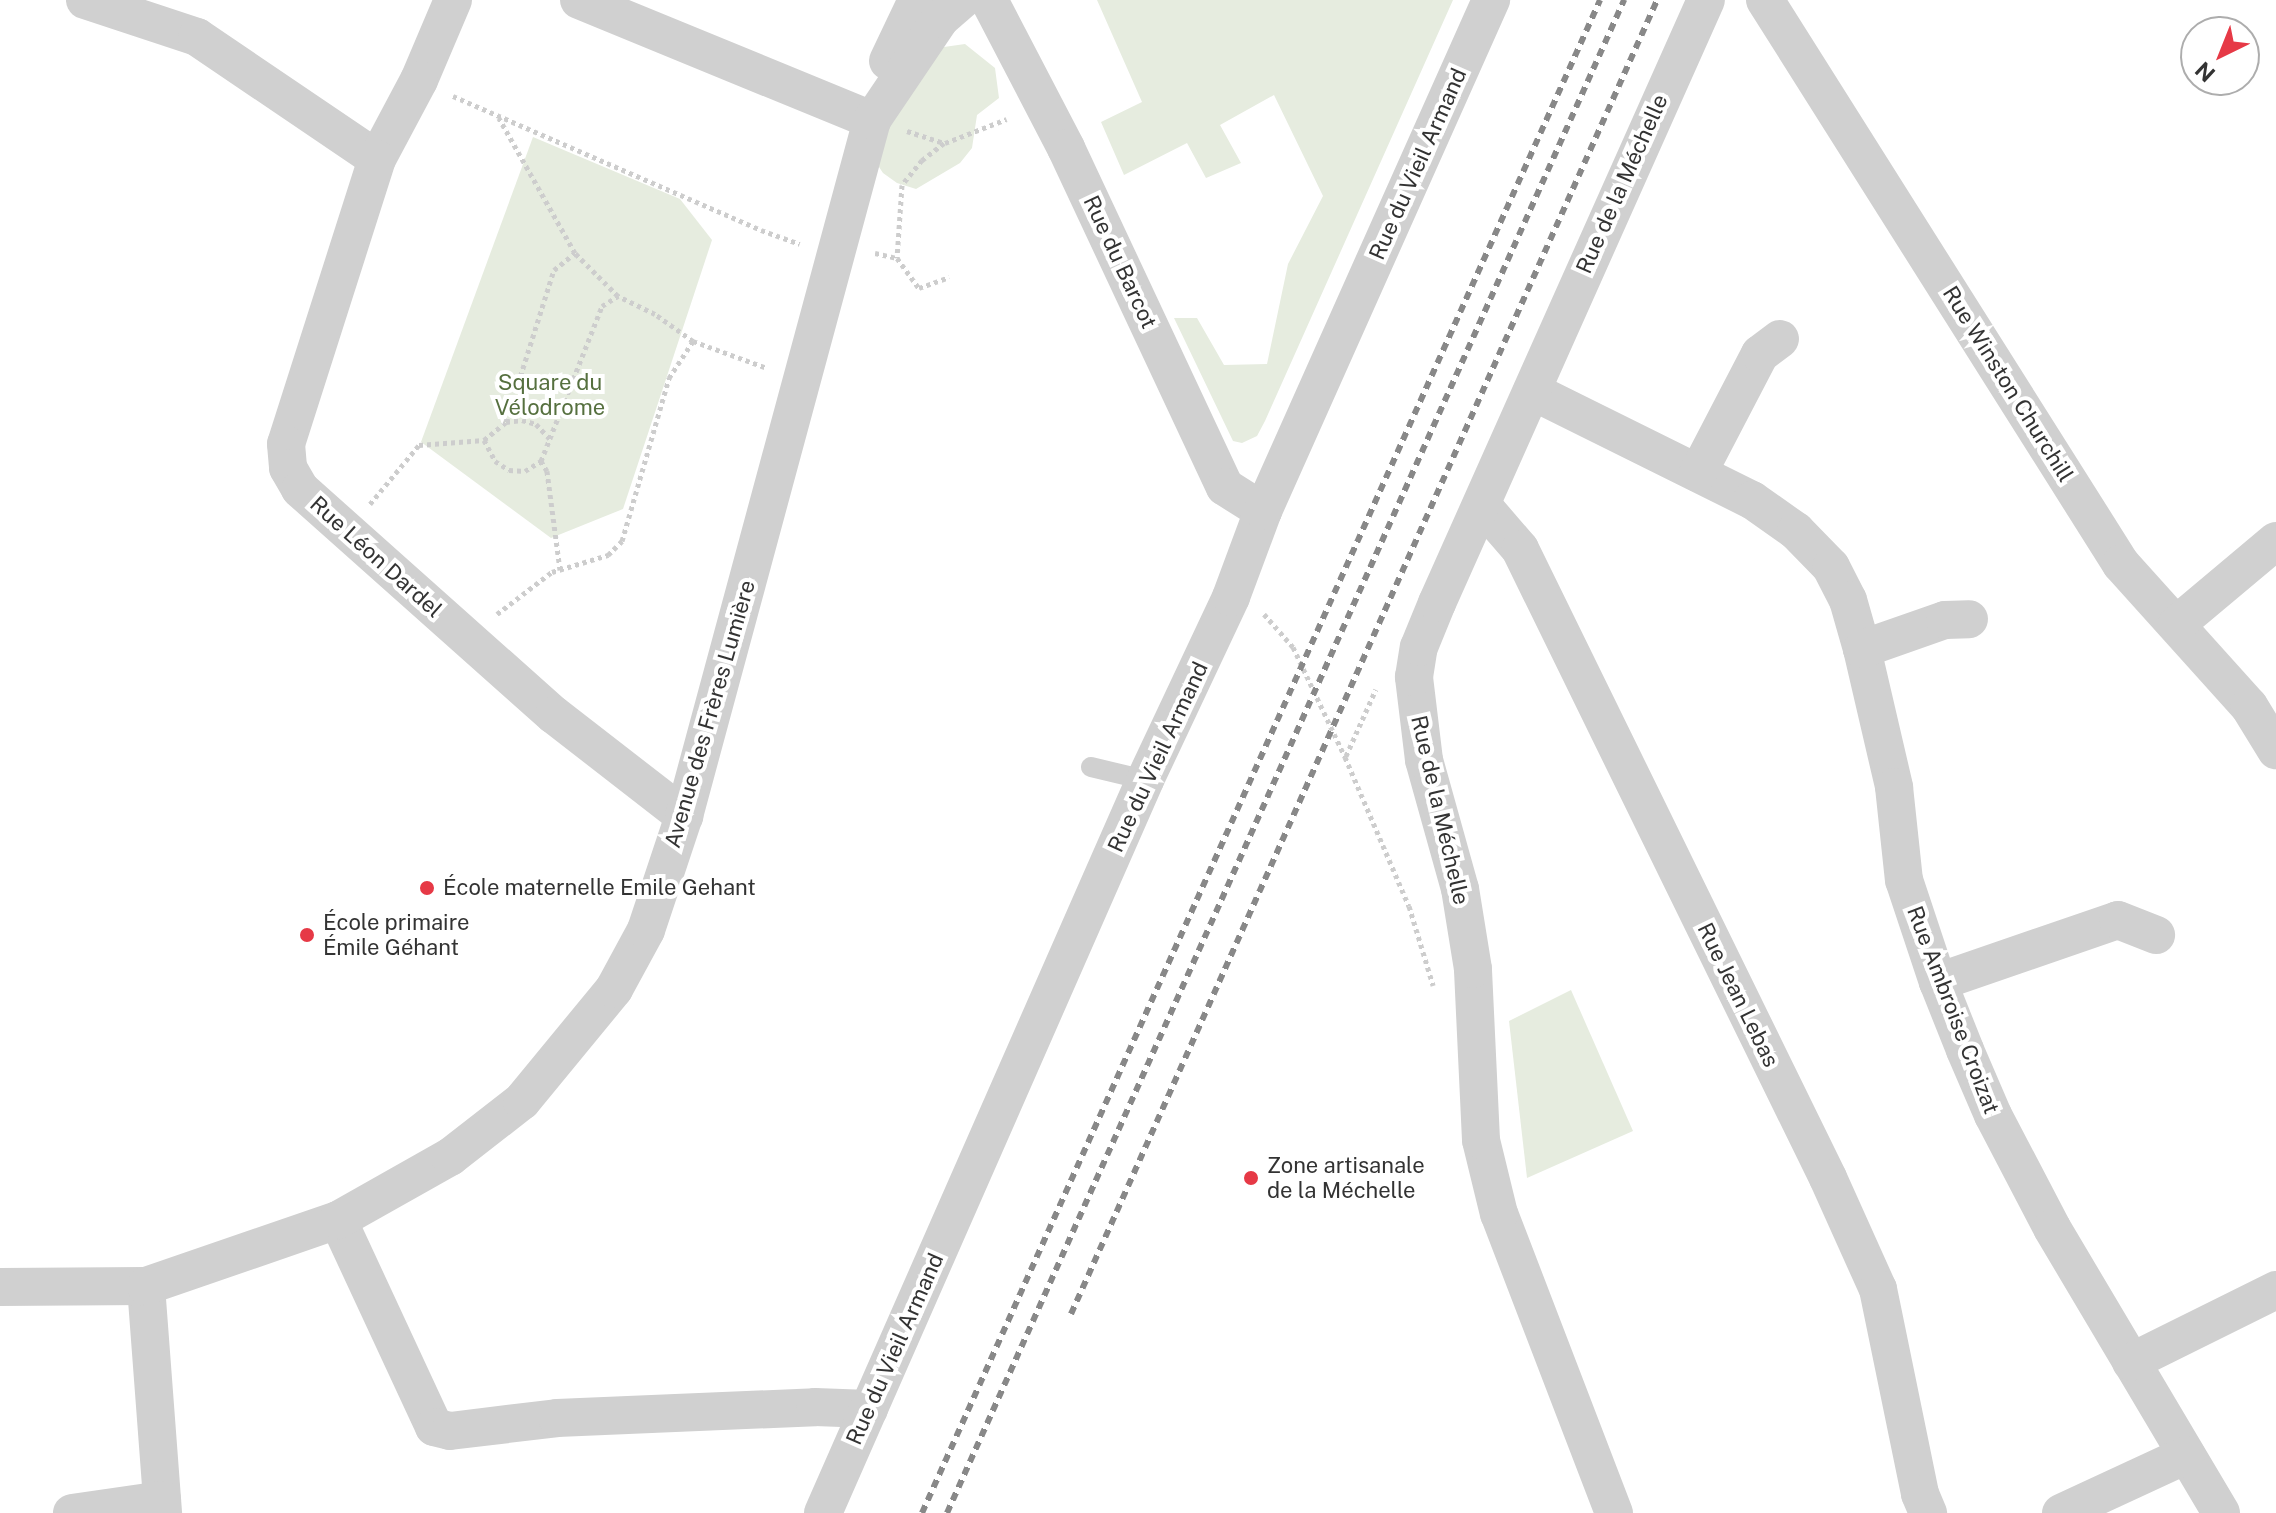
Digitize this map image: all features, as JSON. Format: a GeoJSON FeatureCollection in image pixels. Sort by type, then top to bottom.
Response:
{"type":"FeatureCollection","features":[{"type":"Feature","properties":{"kind":"street"},"geometry":{"type":"LineString","coordinates":[[85,0],[197,37],[377,159]]}},
{"type":"Feature","properties":{"kind":"street","name":"Rue Léon Dardel"},"geometry":{"type":"LineString","coordinates":[[453,0],[419,80],[377,159],[286,444],[288,468],[300,489],[554,715],[684,816]]}},
{"type":"Feature","properties":{"kind":"street"},"geometry":{"type":"LineString","coordinates":[[579,0],[872,120],[874,90],[917,0]]}},
{"type":"Feature","properties":{"kind":"street","name":"Avenue des Frères Lumière"},"geometry":{"type":"LineString","coordinates":[[0,1287],[146,1286],[338,1220],[450,1157],[522,1101],[614,989],[646,930],[684,816],[801,382],[852,254],[872,120],[940,19],[962,0]]}},
{"type":"Feature","properties":{"kind":"street","name":"Rue du Barcot"},"geometry":{"type":"LineString","coordinates":[[989,0],[1066,148],[1225,487],[1244,502],[1263,511]]}},
{"type":"Feature","properties":{"kind":"street","name":"Rue du Vieil Armand"},"geometry":{"type":"LineString","coordinates":[[823,1513],[1145,780],[1231,597],[1263,511],[1491,0]]}},
{"type":"Feature","properties":{"kind":"street","name":"Rue de la Méchelle"},"geometry":{"type":"LineString","coordinates":[[1614,1513],[1499,1214],[1481,1140],[1478,1027],[1462,903],[1424,760],[1414,677],[1419,647],[1706,0]]}},
{"type":"Feature","properties":{"kind":"street","name":"Rue Winston Churchill"},"geometry":{"type":"LineString","coordinates":[[1765,0],[2121,564],[2249,706],[2276,750]]}},
{"type":"Feature","properties":{"kind":"street"},"geometry":{"type":"LineString","coordinates":[[1698,473],[1760,354],[1780,339]]}},
{"type":"Feature","properties":{"kind":"street","name":"Rue Ambroise Croizat"},"geometry":{"type":"LineString","coordinates":[[1532,391],[1752,500],[1807,541],[1831,567],[1848,600],[1862,649],[1894,787],[1904,880],[1938,982],[1989,1105],[2027,1180],[2221,1513]]}},
{"type":"Feature","properties":{"kind":"street","name":"Rue Jean Lebas"},"geometry":{"type":"LineString","coordinates":[[1482,505],[1520,549],[1828,1178],[1878,1289],[1920,1494],[1928,1513]]}},
{"type":"Feature","properties":{"kind":"street"},"geometry":{"type":"LineString","coordinates":[[2177,624],[2276,541]]}},
{"type":"Feature","properties":{"kind":"street"},"geometry":{"type":"LineString","coordinates":[[1862,649],[1945,620],[1969,619]]}},
{"type":"Feature","properties":{"kind":"street"},"geometry":{"type":"LineString","coordinates":[[1938,982],[2118,920],[2156,935]]}},
{"type":"Feature","properties":{"kind":"street"},"geometry":{"type":"LineString","coordinates":[[338,1220],[434,1427],[450,1431],[557,1418],[815,1407],[869,1409]]}},
{"type":"Feature","properties":{"kind":"street"},"geometry":{"type":"LineString","coordinates":[[72,1513],[163,1507],[146,1286]]}},
{"type":"Feature","properties":{"kind":"street"},"geometry":{"type":"LineString","coordinates":[[2131,1362],[2276,1290]]}},
{"type":"Feature","properties":{"kind":"street"},"geometry":{"type":"LineString","coordinates":[[2061,1513],[2186,1455]]}},
{"type":"Feature","properties":{"kind":"lane"},"geometry":{"type":"LineString","coordinates":[[1091,767],[1145,780]]}},
{"type":"Feature","properties":{"kind":"path"},"geometry":{"type":"LineString","coordinates":[[419,80],[499,118],[761,230],[852,254],[897,258]]}},
{"type":"Feature","properties":{"kind":"path"},"geometry":{"type":"LineString","coordinates":[[499,118],[575,253],[618,296],[655,314],[693,341],[801,382]]}},
{"type":"Feature","properties":{"kind":"path"},"geometry":{"type":"LineString","coordinates":[[949,277],[919,288],[897,258],[902,185],[922,160],[945,143],[1006,119],[1021,123]]}},
{"type":"Feature","properties":{"kind":"path"},"geometry":{"type":"LineString","coordinates":[[872,120],[945,143]]}},
{"type":"Feature","properties":{"kind":"path"},"geometry":{"type":"LineString","coordinates":[[506,422],[554,270],[575,253]]}},
{"type":"Feature","properties":{"kind":"path"},"geometry":{"type":"LineString","coordinates":[[484,440],[495,461],[509,470],[525,471],[541,461],[602,306],[618,296]]}},
{"type":"Feature","properties":{"kind":"path"},"geometry":{"type":"LineString","coordinates":[[490,619],[560,570],[608,555],[622,541],[669,378],[693,341]]}},
{"type":"Feature","properties":{"kind":"path"},"geometry":{"type":"LineString","coordinates":[[368,506],[419,445],[484,440],[506,422],[522,420],[536,424],[550,439]]}},
{"type":"Feature","properties":{"kind":"path"},"geometry":{"type":"LineString","coordinates":[[541,461],[547,471],[560,570]]}},
{"type":"Feature","properties":{"kind":"path"},"geometry":{"type":"LineString","coordinates":[[1261,612],[1293,647],[1345,757],[1409,906],[1434,990]]}},
{"type":"Feature","properties":{"kind":"path"},"geometry":{"type":"LineString","coordinates":[[1345,757],[1364,713]]}},
{"type":"Feature","properties":{"kind":"green space"},"geometry":{"type":"Polygon","coordinates":[[[1097,0],[1453,0],[1265,421],[1257,436],[1242,443],[1233,441],[1174,318],[1197,318],[1224,365],[1267,364],[1288,264],[1323,196],[1274,95],[1220,125],[1241,163],[1206,178],[1187,143],[1124,175],[1101,122],[1142,102],[1097,0]]]}},
{"type":"Feature","properties":{"kind":"green space"},"geometry":{"type":"Polygon","coordinates":[[[965,44],[995,68],[999,98],[977,115],[972,148],[960,163],[916,189],[897,183],[883,173],[875,161],[903,96],[937,48],[965,44]]]}},
{"type":"Feature","properties":{"kind":"green space","name":"Square du Vélodrome"},"geometry":{"type":"Polygon","coordinates":[[[533,137],[680,199],[712,240],[623,509],[551,538],[421,442],[533,137]]]}},
{"type":"Feature","properties":{"kind":"green space"},"geometry":{"type":"Polygon","coordinates":[[[1571,990],[1633,1131],[1527,1178],[1509,1021],[1571,990]]]}},
{"type":"Feature","properties":{"kind":"railway"},"geometry":{"type":"LineString","coordinates":[[922,1513],[1600,0]]}},
{"type":"Feature","properties":{"kind":"railway"},"geometry":{"type":"LineString","coordinates":[[947,1513],[1624,0]]}},
{"type":"Feature","properties":{"kind":"railway"},"geometry":{"type":"LineString","coordinates":[[1071,1314],[1657,0]]}},
{"type":"Feature","properties":{"kind":"place","name":"École maternelle Emile Gehant"},"geometry":{"type":"Point","coordinates":[427,888]}},
{"type":"Feature","properties":{"kind":"place","name":"École primaire Émile Géhant"},"geometry":{"type":"Point","coordinates":[307,935]}},
{"type":"Feature","properties":{"kind":"place","name":"Zone artisanale de la Méchelle"},"geometry":{"type":"Point","coordinates":[1251,1178]}}]}
